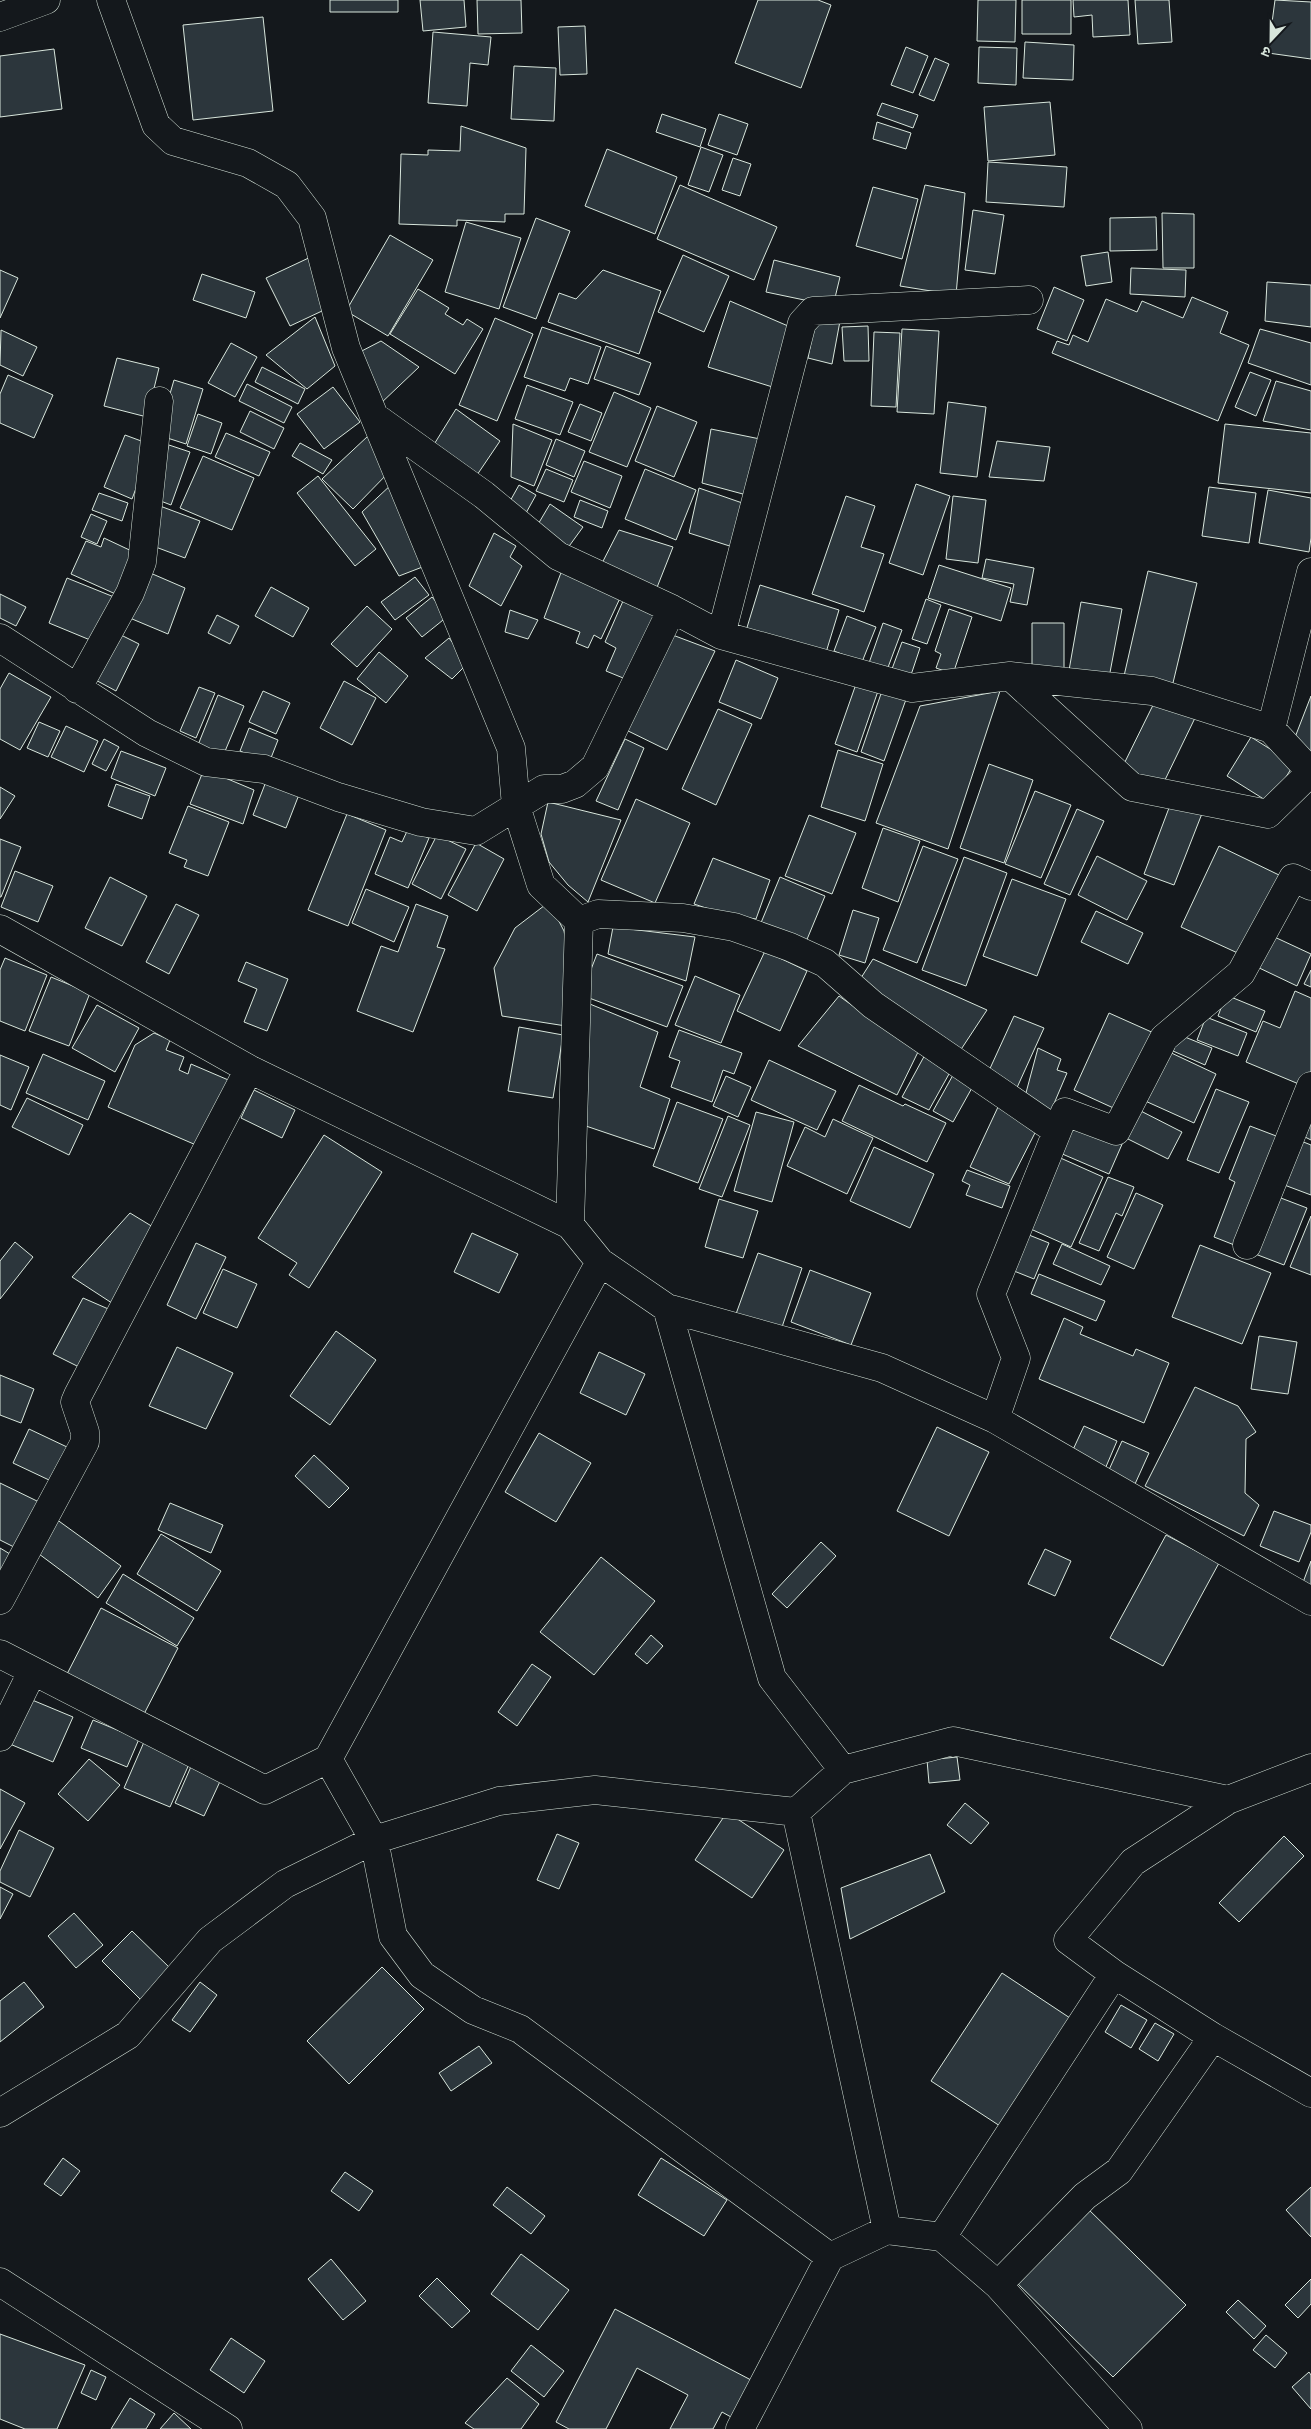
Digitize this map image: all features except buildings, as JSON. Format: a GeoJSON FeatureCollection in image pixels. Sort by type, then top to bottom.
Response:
{"type":"FeatureCollection","features":[{"type":"Feature","properties":{"kind":"street"},"geometry":{"type":"LineString","coordinates":[[0,17],[46,0]]}},
{"type":"Feature","properties":{"kind":"street"},"geometry":{"type":"LineString","coordinates":[[111,0],[156,125],[174,141],[248,163],[287,185],[312,218],[346,348],[511,748],[516,806],[541,885],[579,920],[570,1225]]}},
{"type":"Feature","properties":{"kind":"street"},"geometry":{"type":"LineString","coordinates":[[721,635],[802,323],[807,317],[813,311],[1029,300]]}},
{"type":"Feature","properties":{"kind":"street"},"geometry":{"type":"LineString","coordinates":[[78,689],[130,593],[142,562],[160,401]]}},
{"type":"Feature","properties":{"kind":"street"},"geometry":{"type":"LineString","coordinates":[[375,416],[484,495],[558,556],[672,609],[721,635],[912,688],[1010,676],[1152,690],[1271,729],[1311,772],[1268,814],[1132,787],[1010,676]]}},
{"type":"Feature","properties":{"kind":"street"},"geometry":{"type":"LineString","coordinates":[[1271,729],[1311,572]]}},
{"type":"Feature","properties":{"kind":"street"},"geometry":{"type":"LineString","coordinates":[[3,646],[78,689],[147,733],[206,762],[264,769],[338,797],[421,822],[476,831],[544,789],[562,789],[575,784],[595,767],[672,609]]}},
{"type":"Feature","properties":{"kind":"street"},"geometry":{"type":"LineString","coordinates":[[995,1420],[1016,1358],[991,1294],[1065,1112],[1116,1131],[1164,1038],[1241,972],[1293,878],[1311,886]]}},
{"type":"Feature","properties":{"kind":"street"},"geometry":{"type":"LineString","coordinates":[[579,920],[598,914],[683,918],[734,927],[790,947],[825,963],[873,1005],[1057,1131]]}},
{"type":"Feature","properties":{"kind":"street"},"geometry":{"type":"LineString","coordinates":[[0,929],[249,1069],[570,1225],[600,1262],[667,1308],[882,1368],[995,1420],[1311,1601]]}},
{"type":"Feature","properties":{"kind":"street"},"geometry":{"type":"LineString","coordinates":[[0,1600],[85,1442],[85,1432],[75,1402],[78,1395],[249,1069]]}},
{"type":"Feature","properties":{"kind":"street"},"geometry":{"type":"LineString","coordinates":[[1247,1245],[1311,1086]]}},
{"type":"Feature","properties":{"kind":"street"},"geometry":{"type":"LineString","coordinates":[[0,1654],[265,1790],[328,1759],[600,1262]]}},
{"type":"Feature","properties":{"kind":"street"},"geometry":{"type":"LineString","coordinates":[[667,1308],[772,1678],[843,1770]]}},
{"type":"Feature","properties":{"kind":"street"},"geometry":{"type":"LineString","coordinates":[[0,1737],[32,1672]]}},
{"type":"Feature","properties":{"kind":"street"},"geometry":{"type":"LineString","coordinates":[[0,2113],[128,2035],[210,1940],[285,1884],[374,1840],[499,1801],[595,1790],[796,1812],[843,1770],[953,1742],[1228,1800]]}},
{"type":"Feature","properties":{"kind":"street"},"geometry":{"type":"LineString","coordinates":[[328,1759],[374,1840],[393,1936],[422,1976],[473,2010],[520,2029],[830,2257]]}},
{"type":"Feature","properties":{"kind":"street"},"geometry":{"type":"LineString","coordinates":[[1311,1768],[1228,1800],[1133,1862],[1068,1940],[1114,1974],[1213,2037],[1311,2093]]}},
{"type":"Feature","properties":{"kind":"street"},"geometry":{"type":"LineString","coordinates":[[796,1812],[887,2230]]}},
{"type":"Feature","properties":{"kind":"street"},"geometry":{"type":"LineString","coordinates":[[942,2237],[1114,1974]]}},
{"type":"Feature","properties":{"kind":"street"},"geometry":{"type":"LineString","coordinates":[[998,2285],[1085,2196],[1119,2172],[1213,2037]]}},
{"type":"Feature","properties":{"kind":"street"},"geometry":{"type":"LineString","coordinates":[[740,2429],[830,2257],[887,2230],[942,2237],[998,2285],[1128,2429]]}},
{"type":"Feature","properties":{"kind":"street"},"geometry":{"type":"LineString","coordinates":[[0,2282],[228,2429]]}}]}
